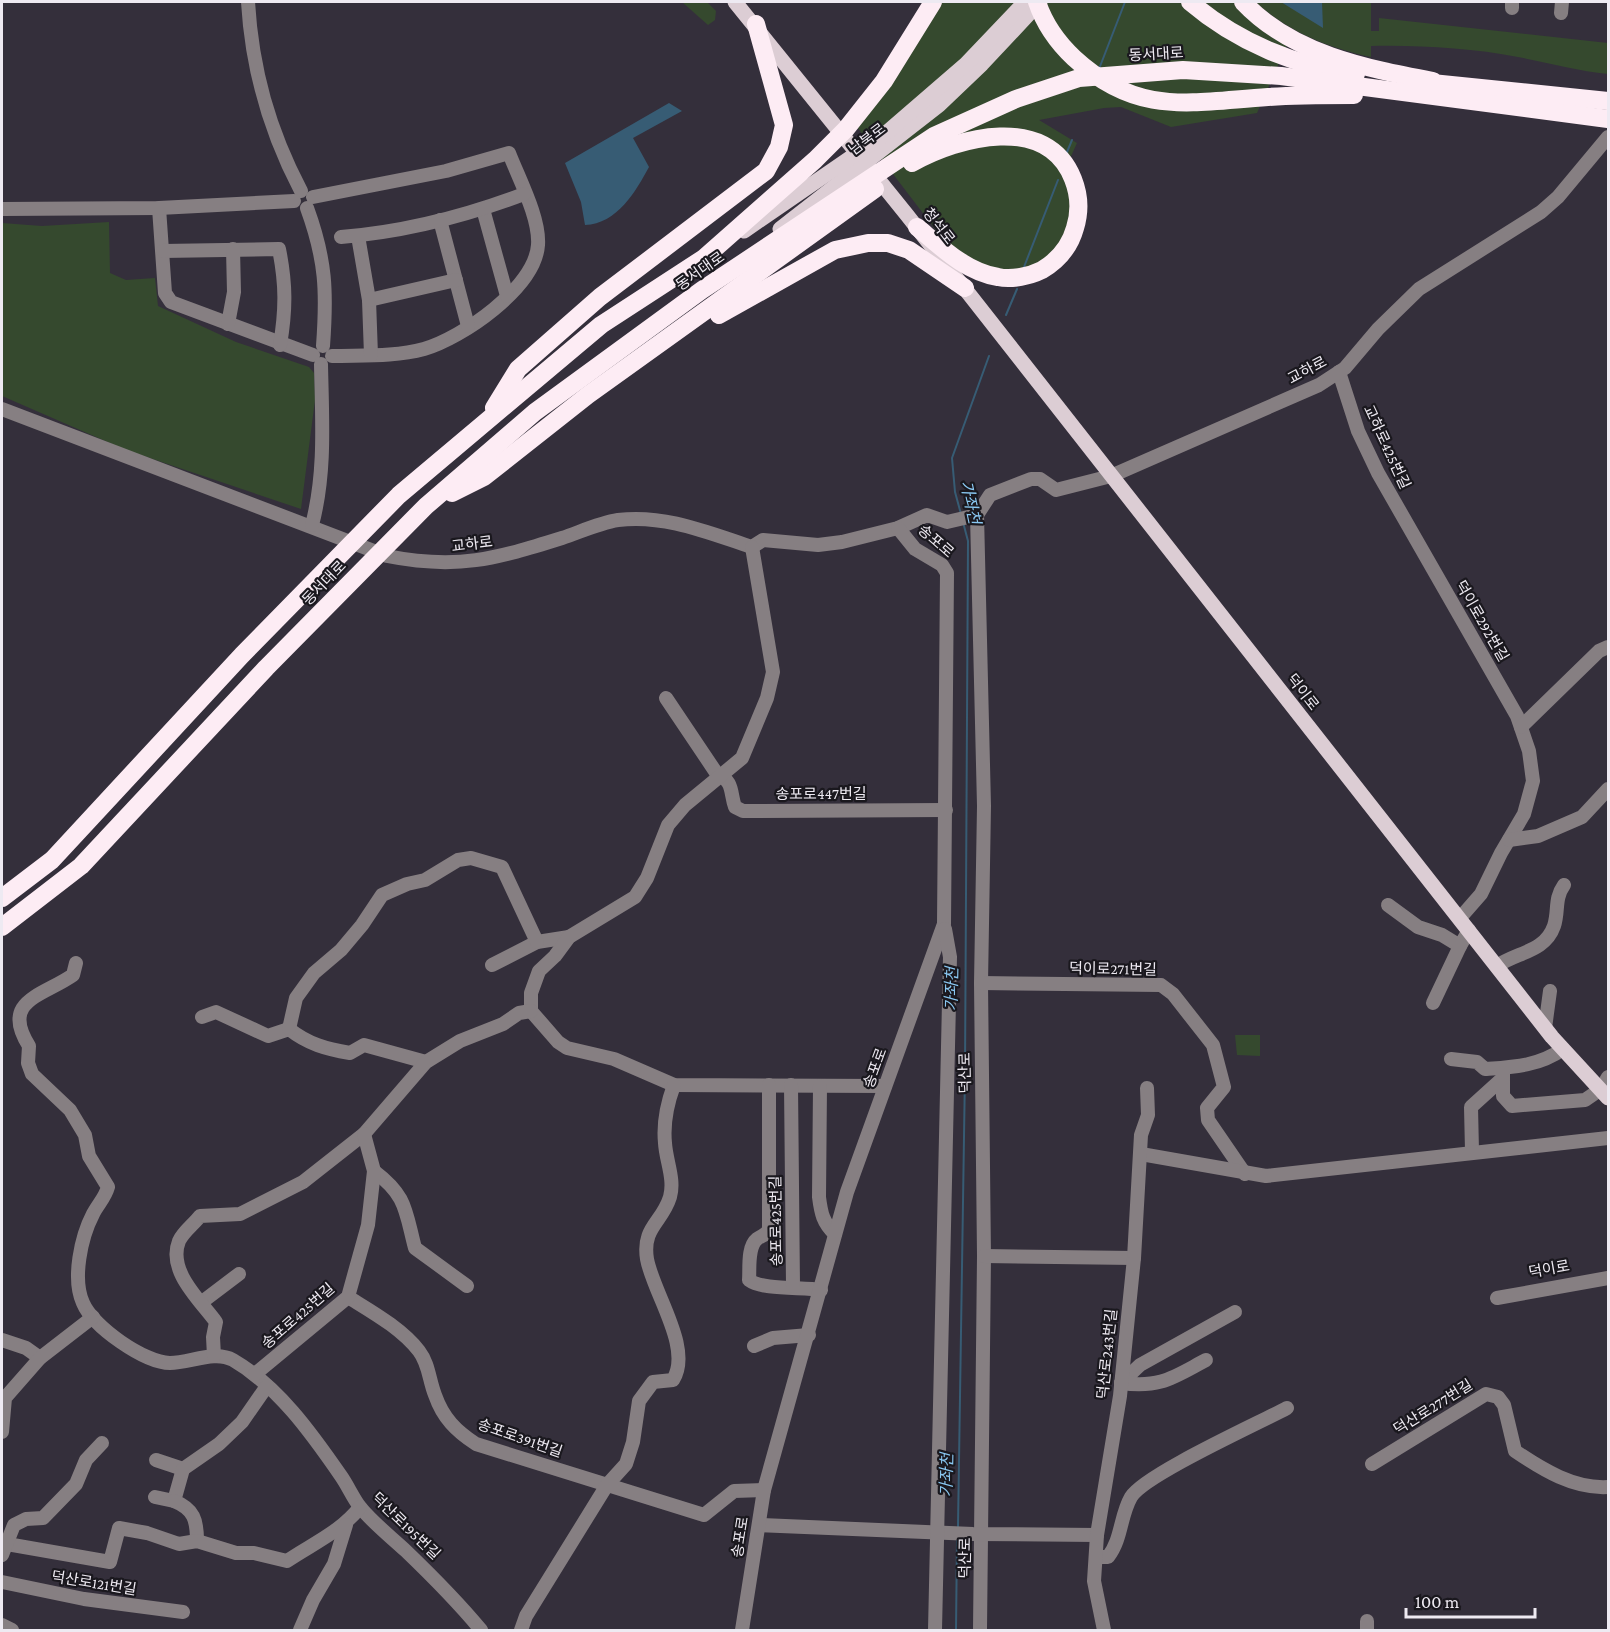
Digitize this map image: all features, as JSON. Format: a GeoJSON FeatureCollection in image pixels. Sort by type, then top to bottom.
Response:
{"type":"FeatureCollection","features":[{"type":"Feature","properties":{"kind":"highway","name":"동서대로"},"geometry":{"type":"LineString","coordinates":[[2,898],[52,860],[242,655],[399,495],[601,325],[704,258],[815,160],[846,129],[884,81],[933,2]]}},
{"type":"Feature","properties":{"kind":"highway"},"geometry":{"type":"LineString","coordinates":[[1039,2],[1051,31],[1067,51],[1088,70],[1110,86],[1163,102],[1193,104],[1266,97],[1369,95],[1547,111]]}},
{"type":"Feature","properties":{"kind":"highway"},"geometry":{"type":"LineString","coordinates":[[1190,2],[1239,36],[1282,56],[1345,72],[1455,86],[1608,101]]}},
{"type":"Feature","properties":{"kind":"highway"},"geometry":{"type":"LineString","coordinates":[[1243,2],[1272,26],[1320,52],[1378,71],[1455,86]]}},
{"type":"Feature","properties":{"kind":"highway"},"geometry":{"type":"LineString","coordinates":[[485,422],[518,369],[600,297],[766,171],[779,147],[784,124],[756,24]]}},
{"type":"Feature","properties":{"kind":"highway","name":"동서대로"},"geometry":{"type":"LineString","coordinates":[[5,924],[81,866],[426,506],[535,412],[897,150],[1016,99],[1079,78],[1183,70],[1247,72],[1608,119]]}},
{"type":"Feature","properties":{"kind":"highway"},"geometry":{"type":"LineString","coordinates":[[897,150],[931,153],[973,139],[992,136],[1024,139],[1052,152],[1062,161],[1070,173],[1078,201],[1078,219],[1073,237],[1064,252],[1052,264],[1036,273],[1017,277],[998,277],[976,270],[952,257],[918,227]]}},
{"type":"Feature","properties":{"kind":"highway"},"geometry":{"type":"LineString","coordinates":[[644,357],[846,186]]}},
{"type":"Feature","properties":{"kind":"highway"},"geometry":{"type":"LineString","coordinates":[[426,506],[484,477],[588,395],[644,357],[835,250],[868,243],[888,243],[909,250],[965,288]]}},
{"type":"Feature","properties":{"kind":"main road","name":"청석로"},"geometry":{"type":"LineString","coordinates":[[735,2],[756,24],[918,227],[1111,476]]}},
{"type":"Feature","properties":{"kind":"main road","name":"남북로"},"geometry":{"type":"LineString","coordinates":[[1019,17],[1025,2]]}},
{"type":"Feature","properties":{"kind":"main road","name":"남북로"},"geometry":{"type":"LineString","coordinates":[[704,258],[846,186],[897,150],[966,64],[1039,2]]}},
{"type":"Feature","properties":{"kind":"main road","name":"덕이로"},"geometry":{"type":"LineString","coordinates":[[1111,476],[1545,1028],[1563,1049],[1606,1088]]}},
{"type":"Feature","properties":{"kind":"street"},"geometry":{"type":"LineString","coordinates":[[248,2],[255,72],[267,113],[304,199],[318,240],[325,274],[322,472],[320,495],[312,525]]}},
{"type":"Feature","properties":{"kind":"street","name":"교하로"},"geometry":{"type":"LineString","coordinates":[[966,518],[990,495],[1031,479],[1040,479],[1056,490],[1111,476],[1196,441],[1319,385],[1339,372],[1419,290],[1541,212],[1558,197],[1605,142]]}},
{"type":"Feature","properties":{"kind":"street"},"geometry":{"type":"LineString","coordinates":[[2,209],[159,208],[304,199],[446,171],[509,153],[538,231],[536,259],[530,273],[507,296],[468,326],[441,342],[423,349],[371,355],[322,355],[280,345],[171,302],[165,292],[159,208]]}},
{"type":"Feature","properties":{"kind":"street"},"geometry":{"type":"LineString","coordinates":[[341,237],[358,236],[440,220],[483,209],[524,194]]}},
{"type":"Feature","properties":{"kind":"street"},"geometry":{"type":"LineString","coordinates":[[483,209],[507,296]]}},
{"type":"Feature","properties":{"kind":"street"},"geometry":{"type":"LineString","coordinates":[[440,220],[468,326]]}},
{"type":"Feature","properties":{"kind":"street"},"geometry":{"type":"LineString","coordinates":[[358,236],[369,300],[371,355]]}},
{"type":"Feature","properties":{"kind":"street"},"geometry":{"type":"LineString","coordinates":[[228,324],[234,292],[233,249]]}},
{"type":"Feature","properties":{"kind":"street"},"geometry":{"type":"LineString","coordinates":[[162,251],[279,249],[286,283],[285,314],[280,345]]}},
{"type":"Feature","properties":{"kind":"street"},"geometry":{"type":"LineString","coordinates":[[369,300],[456,280]]}},
{"type":"Feature","properties":{"kind":"street","name":"교하로425번길"},"geometry":{"type":"LineString","coordinates":[[1339,372],[1358,431],[1378,473],[1412,532]]}},
{"type":"Feature","properties":{"kind":"street","name":"교하로"},"geometry":{"type":"LineString","coordinates":[[2,409],[312,525],[387,556],[434,563],[482,561],[619,520],[664,521],[752,548]]}},
{"type":"Feature","properties":{"kind":"street"},"geometry":{"type":"LineString","coordinates":[[492,965],[537,942],[569,937],[635,897],[647,878],[668,825],[685,805],[742,758],[767,698],[773,672],[752,548],[763,540],[819,545],[898,528],[927,515],[947,522],[966,518]]}},
{"type":"Feature","properties":{"kind":"street","name":"덕산로"},"geometry":{"type":"LineString","coordinates":[[966,518],[984,806],[981,984],[984,1256],[978,1535],[980,1630]]}},
{"type":"Feature","properties":{"kind":"street","name":"송포로"},"geometry":{"type":"LineString","coordinates":[[742,1630],[764,1490],[847,1192],[944,924],[947,573],[942,565],[915,549],[898,528]]}},
{"type":"Feature","properties":{"kind":"street","name":"덕이로292번길"},"geometry":{"type":"LineString","coordinates":[[1412,532],[1521,727],[1529,751],[1533,781],[1524,814],[1464,924]]}},
{"type":"Feature","properties":{"kind":"street"},"geometry":{"type":"LineString","coordinates":[[1521,727],[1599,651],[1608,646]]}},
{"type":"Feature","properties":{"kind":"street","name":"송포로447번길"},"geometry":{"type":"LineString","coordinates":[[666,698],[720,775],[726,778],[731,787],[735,807],[743,811],[946,810]]}},
{"type":"Feature","properties":{"kind":"street"},"geometry":{"type":"LineString","coordinates":[[1509,840],[1538,836],[1582,817],[1608,789]]}},
{"type":"Feature","properties":{"kind":"street"},"geometry":{"type":"LineString","coordinates":[[288,1029],[296,998],[314,973],[341,950],[356,933],[382,895],[407,884],[425,880],[458,860],[471,858],[502,867],[537,942]]}},
{"type":"Feature","properties":{"kind":"street"},"geometry":{"type":"LineString","coordinates":[[1497,966],[1511,956],[1538,948],[1550,935],[1555,925],[1557,895],[1564,885]]}},
{"type":"Feature","properties":{"kind":"street"},"geometry":{"type":"LineString","coordinates":[[1388,905],[1418,927],[1442,935],[1460,946]]}},
{"type":"Feature","properties":{"kind":"street","name":"덕산로"},"geometry":{"type":"LineString","coordinates":[[935,1630],[950,957],[944,924]]}},
{"type":"Feature","properties":{"kind":"street"},"geometry":{"type":"LineString","coordinates":[[1432,1003],[1460,946],[1464,924]]}},
{"type":"Feature","properties":{"kind":"street"},"geometry":{"type":"LineString","coordinates":[[569,937],[555,956],[539,971],[531,993],[531,1011],[558,1042],[567,1048],[614,1059],[674,1085],[885,1086]]}},
{"type":"Feature","properties":{"kind":"street","name":"덕산로195번길"},"geometry":{"type":"LineString","coordinates":[[76,963],[73,975],[22,1001],[11,1012],[10,1023],[29,1046],[28,1064],[32,1074],[70,1110],[86,1135],[89,1156],[108,1187],[105,1197],[92,1215],[81,1250],[79,1286],[83,1304],[93,1317],[124,1345],[154,1362],[171,1363],[214,1356],[230,1359],[255,1374],[285,1404],[334,1467],[360,1507],[449,1592],[481,1630]]}},
{"type":"Feature","properties":{"kind":"street","name":"덕이로271번길"},"geometry":{"type":"LineString","coordinates":[[981,984],[1161,986],[1173,994],[1213,1045],[1224,1087],[1207,1108],[1208,1120],[1245,1174]]}},
{"type":"Feature","properties":{"kind":"street"},"geometry":{"type":"LineString","coordinates":[[1545,1028],[1550,991]]}},
{"type":"Feature","properties":{"kind":"street"},"geometry":{"type":"LineString","coordinates":[[214,1356],[213,1337],[216,1322],[182,1276],[176,1256],[180,1240],[200,1216],[240,1214],[303,1182],[364,1134],[426,1062],[460,1041],[502,1024],[519,1013],[531,1011]]}},
{"type":"Feature","properties":{"kind":"street"},"geometry":{"type":"LineString","coordinates":[[202,1017],[216,1012],[268,1036],[288,1029]]}},
{"type":"Feature","properties":{"kind":"street"},"geometry":{"type":"LineString","coordinates":[[288,1029],[302,1040],[324,1049],[350,1053],[364,1045],[426,1062]]}},
{"type":"Feature","properties":{"kind":"street"},"geometry":{"type":"LineString","coordinates":[[1451,1059],[1477,1062],[1485,1069],[1503,1073],[1551,1058],[1563,1049]]}},
{"type":"Feature","properties":{"kind":"street"},"geometry":{"type":"LineString","coordinates":[[1472,1152],[1471,1107],[1503,1073]]}},
{"type":"Feature","properties":{"kind":"street"},"geometry":{"type":"LineString","coordinates":[[1503,1073],[1503,1096],[1512,1106],[1585,1100],[1606,1088]]}},
{"type":"Feature","properties":{"kind":"street"},"geometry":{"type":"LineString","coordinates":[[521,1630],[526,1616],[607,1485],[626,1464],[633,1442],[639,1401],[653,1382],[673,1380],[678,1372],[676,1339],[652,1278],[646,1243],[651,1226],[664,1211],[670,1195],[671,1175],[665,1143],[666,1108],[674,1085]]}},
{"type":"Feature","properties":{"kind":"street","name":"송포로425번길"},"geometry":{"type":"LineString","coordinates":[[769,1085],[769,1230],[756,1240],[751,1248],[749,1280],[758,1286],[793,1286],[791,1085]]}},
{"type":"Feature","properties":{"kind":"street"},"geometry":{"type":"LineString","coordinates":[[820,1086],[819,1197],[822,1215],[835,1234]]}},
{"type":"Feature","properties":{"kind":"street","name":"덕산로243번길"},"geometry":{"type":"LineString","coordinates":[[1104,1630],[1094,1581],[1097,1535],[1121,1383],[1134,1258],[1141,1135],[1148,1115],[1147,1088]]}},
{"type":"Feature","properties":{"kind":"street","name":"송포로425번길"},"geometry":{"type":"LineString","coordinates":[[255,1374],[348,1297],[368,1225],[374,1171],[364,1134]]}},
{"type":"Feature","properties":{"kind":"street"},"geometry":{"type":"LineString","coordinates":[[1141,1154],[1266,1176],[1608,1138]]}},
{"type":"Feature","properties":{"kind":"street"},"geometry":{"type":"LineString","coordinates":[[374,1171],[394,1187],[405,1206],[414,1248],[467,1286]]}},
{"type":"Feature","properties":{"kind":"street"},"geometry":{"type":"LineString","coordinates":[[984,1256],[1134,1258]]}},
{"type":"Feature","properties":{"kind":"street"},"geometry":{"type":"LineString","coordinates":[[202,1302],[239,1274]]}},
{"type":"Feature","properties":{"kind":"street","name":"덕이로"},"geometry":{"type":"LineString","coordinates":[[1497,1298],[1608,1278]]}},
{"type":"Feature","properties":{"kind":"street"},"geometry":{"type":"LineString","coordinates":[[793,1286],[821,1290]]}},
{"type":"Feature","properties":{"kind":"street","name":"송포로391번길"},"geometry":{"type":"LineString","coordinates":[[348,1297],[400,1333],[419,1352],[429,1370],[435,1394],[445,1416],[456,1431],[476,1444],[704,1515],[734,1491],[764,1490]]}},
{"type":"Feature","properties":{"kind":"street"},"geometry":{"type":"LineString","coordinates":[[1121,1383],[1140,1365],[1235,1312]]}},
{"type":"Feature","properties":{"kind":"street"},"geometry":{"type":"LineString","coordinates":[[2,1432],[5,1398],[40,1358],[93,1317]]}},
{"type":"Feature","properties":{"kind":"street"},"geometry":{"type":"LineString","coordinates":[[754,1346],[773,1338],[809,1335]]}},
{"type":"Feature","properties":{"kind":"street"},"geometry":{"type":"LineString","coordinates":[[2,1340],[26,1348],[40,1358]]}},
{"type":"Feature","properties":{"kind":"street"},"geometry":{"type":"LineString","coordinates":[[1121,1383],[1146,1386],[1162,1383],[1206,1360]]}},
{"type":"Feature","properties":{"kind":"street"},"geometry":{"type":"LineString","coordinates":[[174,1501],[183,1469],[219,1444],[242,1422],[267,1386]]}},
{"type":"Feature","properties":{"kind":"street","name":"덕산로277번길"},"geometry":{"type":"LineString","coordinates":[[1372,1464],[1486,1394],[1498,1396],[1504,1405],[1515,1451],[1576,1485],[1594,1488],[1608,1487]]}},
{"type":"Feature","properties":{"kind":"street"},"geometry":{"type":"LineString","coordinates":[[1096,1557],[1108,1557],[1116,1547],[1131,1497],[1142,1485],[1203,1450],[1287,1408]]}},
{"type":"Feature","properties":{"kind":"street","name":"덕산로121번길"},"geometry":{"type":"LineString","coordinates":[[102,1443],[86,1460],[76,1484],[43,1518],[26,1519],[14,1525],[4,1550],[110,1562],[117,1523],[179,1544],[197,1541]]}},
{"type":"Feature","properties":{"kind":"street"},"geometry":{"type":"LineString","coordinates":[[156,1460],[183,1469]]}},
{"type":"Feature","properties":{"kind":"street"},"geometry":{"type":"LineString","coordinates":[[155,1497],[185,1506],[194,1515],[197,1541],[236,1553],[254,1553],[287,1561],[328,1533],[346,1525]]}},
{"type":"Feature","properties":{"kind":"street"},"geometry":{"type":"LineString","coordinates":[[300,1630],[313,1600],[334,1564],[346,1525],[360,1507]]}},
{"type":"Feature","properties":{"kind":"street"},"geometry":{"type":"LineString","coordinates":[[759,1525],[978,1535],[1097,1535]]}},
{"type":"Feature","properties":{"kind":"street","name":"덕산로121번길"},"geometry":{"type":"LineString","coordinates":[[2,1582],[84,1599],[183,1612]]}},
{"type":"Feature","properties":{"kind":"street"},"geometry":{"type":"LineString","coordinates":[[2,1625],[12,1630]]}},
{"type":"Feature","properties":{"kind":"green space"},"geometry":{"type":"Polygon","coordinates":[[[682,2],[707,2],[716,11],[715,20],[708,25],[682,2]]]}},
{"type":"Feature","properties":{"kind":"green space"},"geometry":{"type":"Polygon","coordinates":[[[942,2],[1233,2],[1287,45],[1257,113],[1171,127],[1121,107],[1039,120],[1077,143],[1063,174],[1072,201],[1066,235],[1049,260],[1018,273],[982,268],[945,242],[857,127],[942,2]]]}},
{"type":"Feature","properties":{"kind":"green space"},"geometry":{"type":"Polygon","coordinates":[[[1255,2],[1371,2],[1371,31],[1379,31],[1379,18],[1608,43],[1608,74],[1482,51],[1445,48],[1371,46],[1371,57],[1309,37],[1268,13],[1255,2]]]}},
{"type":"Feature","properties":{"kind":"green space"},"geometry":{"type":"Polygon","coordinates":[[[109,222],[110,273],[126,280],[155,278],[158,306],[236,342],[309,367],[314,373],[315,400],[301,509],[126,450],[2,396],[2,223],[42,226],[109,222]]]}},
{"type":"Feature","properties":{"kind":"green space"},"geometry":{"type":"Polygon","coordinates":[[[1235,1035],[1260,1035],[1260,1056],[1237,1055],[1235,1035]]]}},
{"type":"Feature","properties":{"kind":"water"},"geometry":{"type":"Polygon","coordinates":[[[1281,2],[1322,2],[1323,28],[1281,2]]]}},
{"type":"Feature","properties":{"kind":"water"},"geometry":{"type":"Polygon","coordinates":[[[669,103],[682,111],[633,138],[649,167],[638,186],[616,213],[607,219],[585,225],[581,202],[565,163],[669,103]]]}},
{"type":"Feature","properties":{"kind":"waterway","name":"가좌천"},"geometry":{"type":"LineString","coordinates":[[1099,69],[1125,2]]}},
{"type":"Feature","properties":{"kind":"waterway","name":"가좌천"},"geometry":{"type":"LineString","coordinates":[[1067,152],[1072,140]]}},
{"type":"Feature","properties":{"kind":"waterway","name":"가좌천"},"geometry":{"type":"LineString","coordinates":[[1024,267],[1058,180]]}},
{"type":"Feature","properties":{"kind":"waterway","name":"가좌천"},"geometry":{"type":"LineString","coordinates":[[1006,315],[1017,289]]}},
{"type":"Feature","properties":{"kind":"waterway","name":"가좌천"},"geometry":{"type":"LineString","coordinates":[[961,514],[955,492],[952,458],[989,356]]}},
{"type":"Feature","properties":{"kind":"waterway","name":"가좌천"},"geometry":{"type":"LineString","coordinates":[[958,1527],[965,1072],[968,541],[963,522]]}},
{"type":"Feature","properties":{"kind":"waterway","name":"가좌천"},"geometry":{"type":"LineString","coordinates":[[956,1630],[957,1539]]}}]}
